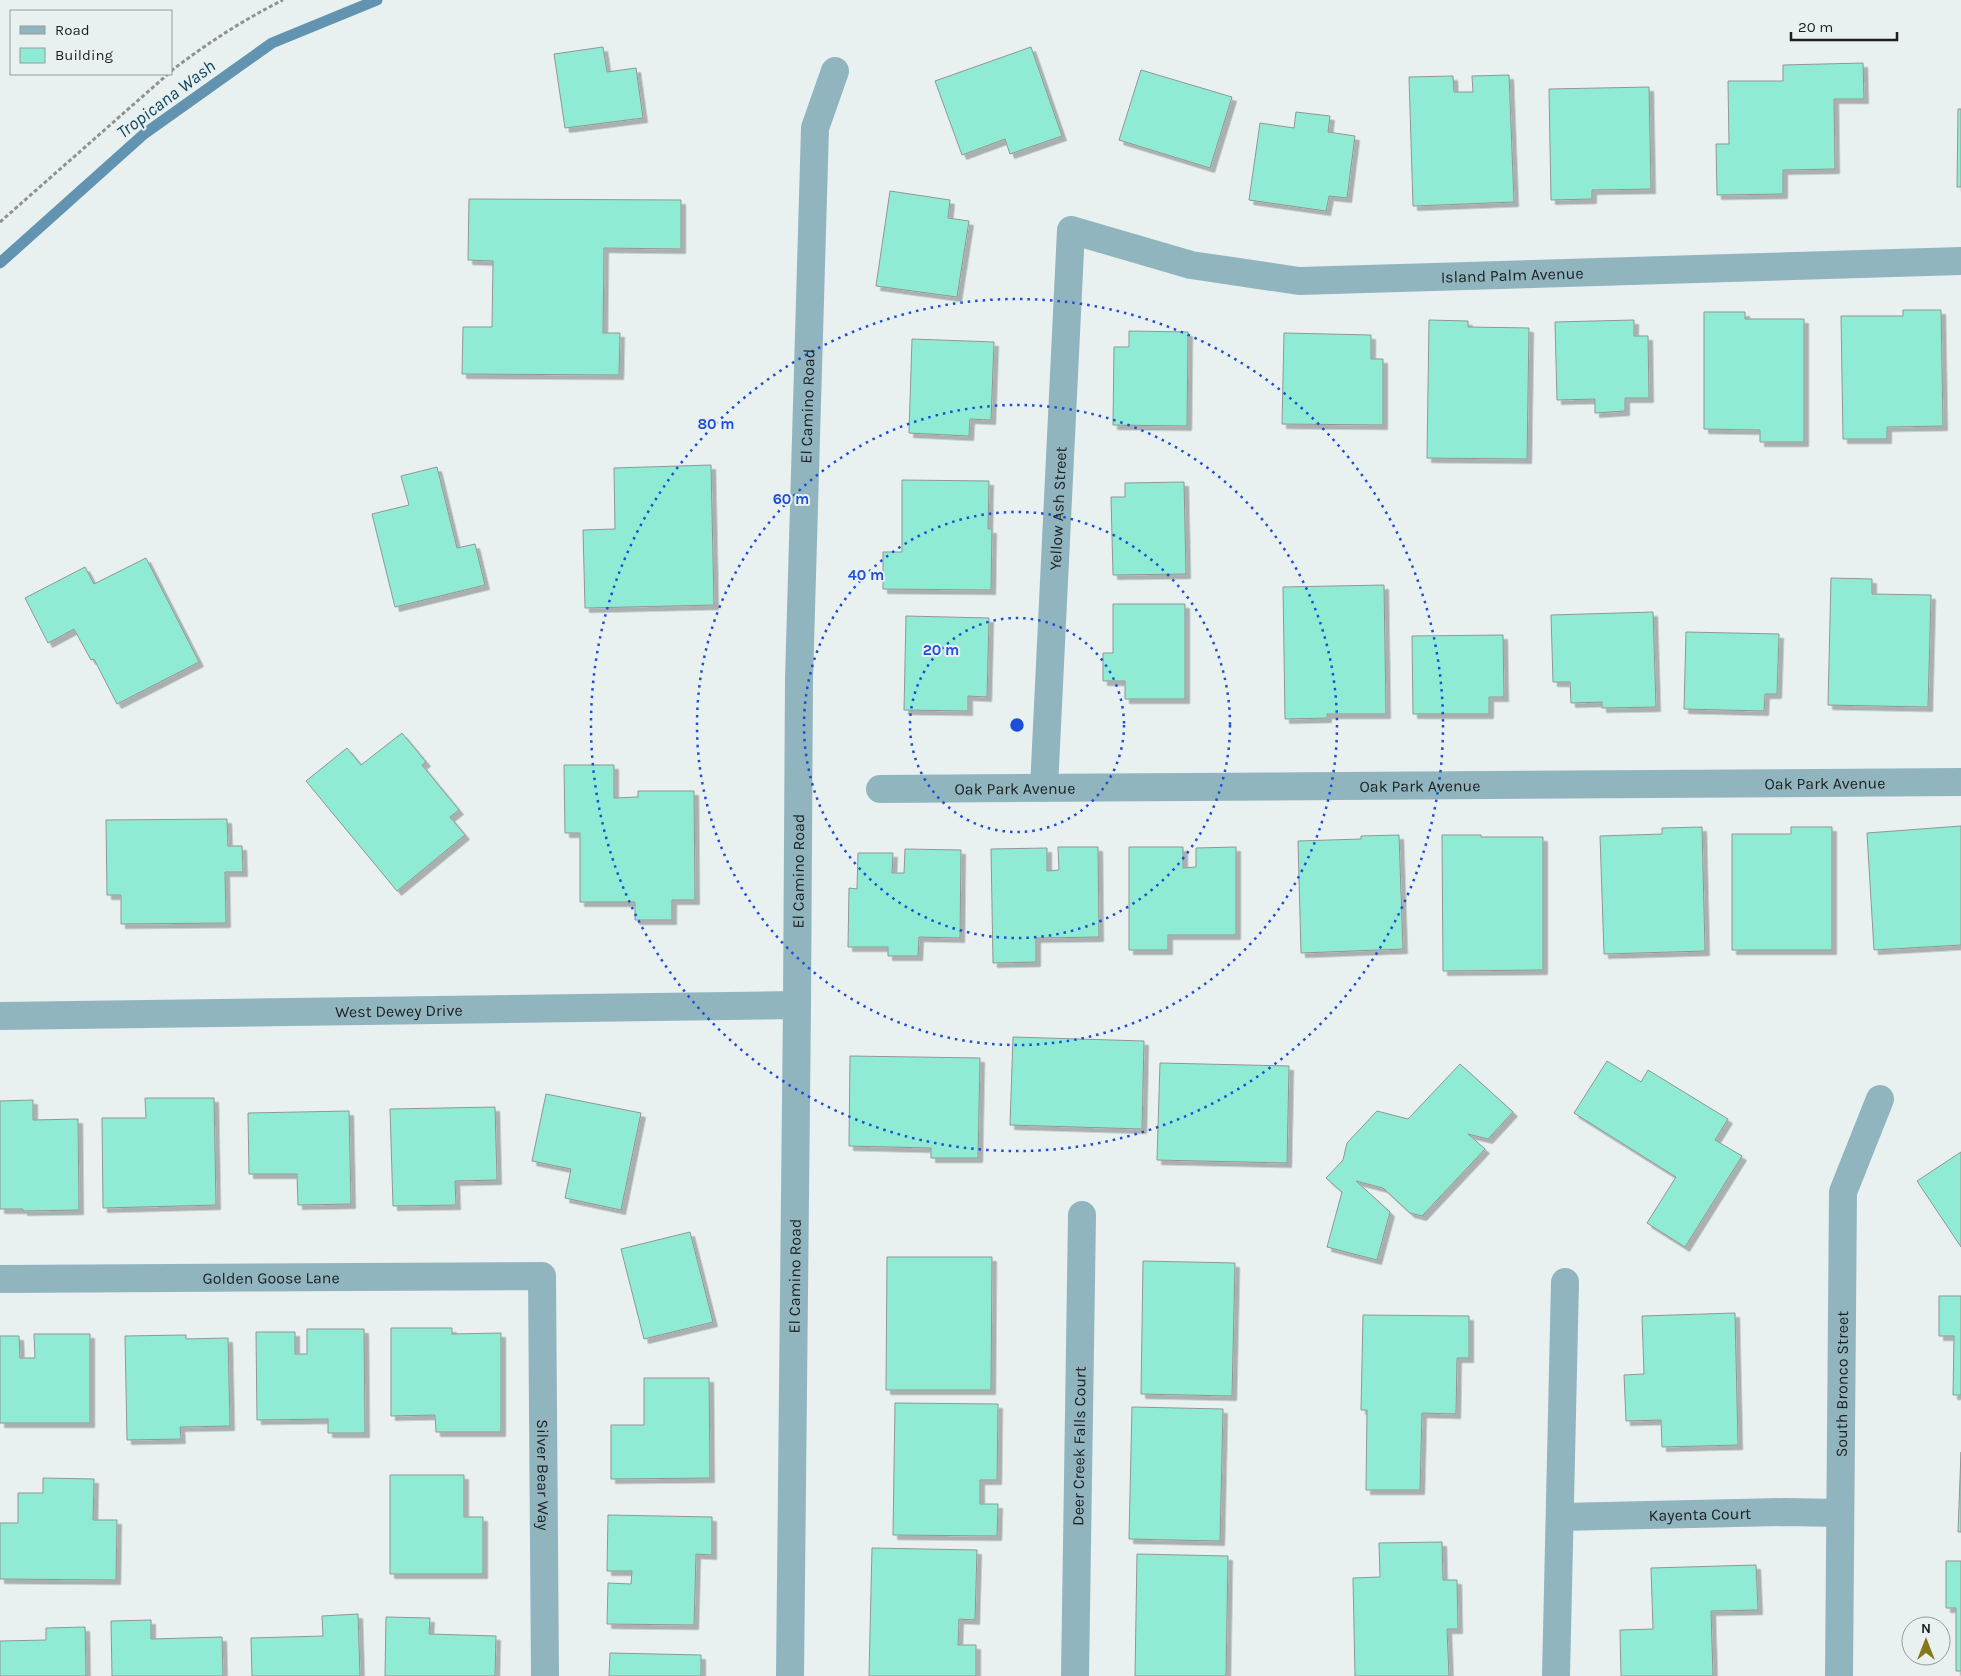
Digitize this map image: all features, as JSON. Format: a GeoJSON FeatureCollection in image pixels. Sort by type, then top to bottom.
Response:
{"type":"FeatureCollection","features":[{"type":"Feature","properties":{"kind":"street","name":"El Camino Road"},"geometry":{"type":"LineString","coordinates":[[790,1676],[799,679],[815,128],[835,71]]}},
{"type":"Feature","properties":{"kind":"street","name":"Island Palm Avenue"},"geometry":{"type":"LineString","coordinates":[[1070,230],[1190,265],[1300,281],[1961,261]]}},
{"type":"Feature","properties":{"kind":"street","name":"Yellow Ash Street"},"geometry":{"type":"LineString","coordinates":[[1044,788],[1070,230]]}},
{"type":"Feature","properties":{"kind":"street","name":"Oak Park Avenue"},"geometry":{"type":"LineString","coordinates":[[880,789],[1961,782]]}},
{"type":"Feature","properties":{"kind":"street","name":"West Dewey Drive"},"geometry":{"type":"LineString","coordinates":[[0,1016],[797,1005]]}},
{"type":"Feature","properties":{"kind":"street","name":"South Bronco Street"},"geometry":{"type":"LineString","coordinates":[[1839,1676],[1843,1192],[1880,1099]]}},
{"type":"Feature","properties":{"kind":"street","name":"Deer Creek Falls Court"},"geometry":{"type":"LineString","coordinates":[[1075,1676],[1082,1215]]}},
{"type":"Feature","properties":{"kind":"street","name":"Golden Goose Lane"},"geometry":{"type":"LineString","coordinates":[[0,1279],[542,1276]]}},
{"type":"Feature","properties":{"kind":"street","name":"Silver Bear Way"},"geometry":{"type":"LineString","coordinates":[[542,1276],[544,1676]]}},
{"type":"Feature","properties":{"kind":"street"},"geometry":{"type":"LineString","coordinates":[[1556,1676],[1565,1282]]}},
{"type":"Feature","properties":{"kind":"street","name":"Kayenta Court"},"geometry":{"type":"LineString","coordinates":[[1560,1517],[1785,1512],[1840,1513]]}},
{"type":"Feature","properties":{"kind":"path"},"geometry":{"type":"LineString","coordinates":[[172,70],[232,29],[283,0]]}},
{"type":"Feature","properties":{"kind":"path"},"geometry":{"type":"LineString","coordinates":[[0,222],[167,75]]}},
{"type":"Feature","properties":{"kind":"building"},"geometry":{"type":"Polygon","coordinates":[[[603,47],[607,72],[636,68],[643,118],[565,128],[554,54],[603,47]]]}},
{"type":"Feature","properties":{"kind":"building"},"geometry":{"type":"Polygon","coordinates":[[[1031,47],[1062,136],[1010,154],[1005,139],[962,155],[935,81],[1031,47]]]}},
{"type":"Feature","properties":{"kind":"building"},"geometry":{"type":"Polygon","coordinates":[[[1863,63],[1864,99],[1834,99],[1835,169],[1783,170],[1783,194],[1717,195],[1716,144],[1729,144],[1728,81],[1783,81],[1783,65],[1863,63]]]}},
{"type":"Feature","properties":{"kind":"building"},"geometry":{"type":"Polygon","coordinates":[[[1141,70],[1232,97],[1210,168],[1119,140],[1141,70]]]}},
{"type":"Feature","properties":{"kind":"building"},"geometry":{"type":"Polygon","coordinates":[[[1509,75],[1514,202],[1413,206],[1409,77],[1453,76],[1454,92],[1473,92],[1472,76],[1509,75]]]}},
{"type":"Feature","properties":{"kind":"building"},"geometry":{"type":"Polygon","coordinates":[[[1649,87],[1651,189],[1592,190],[1592,199],[1551,200],[1549,89],[1649,87]]]}},
{"type":"Feature","properties":{"kind":"building"},"geometry":{"type":"Polygon","coordinates":[[[1958,109],[1961,109],[1961,187],[1957,187],[1958,109]]]}},
{"type":"Feature","properties":{"kind":"building"},"geometry":{"type":"Polygon","coordinates":[[[1296,112],[1330,116],[1328,132],[1355,136],[1347,198],[1329,196],[1326,211],[1249,200],[1260,123],[1294,128],[1296,112]]]}},
{"type":"Feature","properties":{"kind":"building"},"geometry":{"type":"Polygon","coordinates":[[[890,191],[950,200],[948,218],[969,221],[957,297],[876,286],[890,191]]]}},
{"type":"Feature","properties":{"kind":"building"},"geometry":{"type":"Polygon","coordinates":[[[469,199],[681,200],[681,249],[604,248],[603,333],[620,333],[619,375],[462,374],[463,327],[492,327],[493,261],[468,260],[469,199]]]}},
{"type":"Feature","properties":{"kind":"building"},"geometry":{"type":"Polygon","coordinates":[[[1903,310],[1941,310],[1943,426],[1887,427],[1887,439],[1843,439],[1841,316],[1903,316],[1903,310]]]}},
{"type":"Feature","properties":{"kind":"building"},"geometry":{"type":"Polygon","coordinates":[[[1704,312],[1745,312],[1745,319],[1804,319],[1804,442],[1760,442],[1760,430],[1704,429],[1704,312]]]}},
{"type":"Feature","properties":{"kind":"building"},"geometry":{"type":"Polygon","coordinates":[[[1429,320],[1468,321],[1468,327],[1529,328],[1527,459],[1427,458],[1429,320]]]}},
{"type":"Feature","properties":{"kind":"building"},"geometry":{"type":"Polygon","coordinates":[[[1634,320],[1634,336],[1648,336],[1649,398],[1625,398],[1625,411],[1595,413],[1595,399],[1557,400],[1555,322],[1634,320]]]}},
{"type":"Feature","properties":{"kind":"building"},"geometry":{"type":"Polygon","coordinates":[[[1129,331],[1188,332],[1187,426],[1113,425],[1114,347],[1129,347],[1129,331]]]}},
{"type":"Feature","properties":{"kind":"building"},"geometry":{"type":"Polygon","coordinates":[[[1284,333],[1371,335],[1371,359],[1383,359],[1383,425],[1282,424],[1284,333]]]}},
{"type":"Feature","properties":{"kind":"building"},"geometry":{"type":"Polygon","coordinates":[[[912,339],[994,342],[991,420],[970,419],[969,436],[909,433],[912,339]]]}},
{"type":"Feature","properties":{"kind":"building"},"geometry":{"type":"Polygon","coordinates":[[[711,465],[714,605],[585,608],[583,530],[615,529],[614,468],[711,465]]]}},
{"type":"Feature","properties":{"kind":"building"},"geometry":{"type":"Polygon","coordinates":[[[437,467],[457,548],[475,544],[485,585],[395,607],[372,514],[409,505],[401,476],[437,467]]]}},
{"type":"Feature","properties":{"kind":"building"},"geometry":{"type":"Polygon","coordinates":[[[902,480],[989,481],[988,529],[992,529],[991,590],[883,589],[883,552],[902,552],[902,480]]]}},
{"type":"Feature","properties":{"kind":"building"},"geometry":{"type":"Polygon","coordinates":[[[1184,482],[1186,574],[1113,575],[1111,497],[1125,497],[1125,483],[1184,482]]]}},
{"type":"Feature","properties":{"kind":"building"},"geometry":{"type":"Polygon","coordinates":[[[146,558],[199,662],[117,704],[94,659],[91,660],[74,629],[48,643],[25,598],[85,567],[94,584],[146,558]]]}},
{"type":"Feature","properties":{"kind":"building"},"geometry":{"type":"Polygon","coordinates":[[[1831,578],[1872,579],[1872,594],[1931,595],[1928,707],[1828,705],[1831,578]]]}},
{"type":"Feature","properties":{"kind":"building"},"geometry":{"type":"Polygon","coordinates":[[[1384,585],[1386,714],[1327,714],[1327,718],[1285,719],[1283,587],[1384,585]]]}},
{"type":"Feature","properties":{"kind":"building"},"geometry":{"type":"Polygon","coordinates":[[[1113,604],[1185,604],[1185,699],[1125,699],[1125,681],[1103,681],[1103,653],[1113,653],[1113,604]]]}},
{"type":"Feature","properties":{"kind":"building"},"geometry":{"type":"Polygon","coordinates":[[[1653,612],[1656,707],[1602,708],[1602,702],[1571,703],[1570,682],[1553,682],[1551,615],[1653,612]]]}},
{"type":"Feature","properties":{"kind":"building"},"geometry":{"type":"Polygon","coordinates":[[[906,616],[989,618],[987,697],[968,696],[968,711],[904,710],[906,616]]]}},
{"type":"Feature","properties":{"kind":"building"},"geometry":{"type":"Polygon","coordinates":[[[1686,632],[1779,634],[1777,694],[1765,694],[1764,711],[1684,709],[1686,632]]]}},
{"type":"Feature","properties":{"kind":"building"},"geometry":{"type":"Polygon","coordinates":[[[1503,635],[1504,697],[1489,697],[1489,714],[1413,714],[1412,636],[1503,635]]]}},
{"type":"Feature","properties":{"kind":"building"},"geometry":{"type":"Polygon","coordinates":[[[402,733],[426,762],[422,765],[459,810],[450,817],[465,835],[397,891],[306,781],[347,748],[361,765],[402,733]]]}},
{"type":"Feature","properties":{"kind":"building"},"geometry":{"type":"Polygon","coordinates":[[[564,765],[614,765],[614,798],[638,797],[638,791],[694,791],[695,900],[672,900],[672,920],[635,920],[635,902],[580,902],[580,833],[565,833],[564,765]]]}},
{"type":"Feature","properties":{"kind":"building"},"geometry":{"type":"Polygon","coordinates":[[[227,819],[228,846],[242,846],[243,872],[225,872],[226,923],[121,924],[121,895],[107,895],[106,820],[227,819]]]}},
{"type":"Feature","properties":{"kind":"building"},"geometry":{"type":"Polygon","coordinates":[[[1961,826],[1961,945],[1874,950],[1867,833],[1961,826]]]}},
{"type":"Feature","properties":{"kind":"building"},"geometry":{"type":"Polygon","coordinates":[[[1702,827],[1705,951],[1604,954],[1600,836],[1662,834],[1662,828],[1702,827]]]}},
{"type":"Feature","properties":{"kind":"building"},"geometry":{"type":"Polygon","coordinates":[[[1791,827],[1832,827],[1832,950],[1732,950],[1732,834],[1791,834],[1791,827]]]}},
{"type":"Feature","properties":{"kind":"building"},"geometry":{"type":"Polygon","coordinates":[[[1399,835],[1403,949],[1301,953],[1298,841],[1361,839],[1361,836],[1399,835]]]}},
{"type":"Feature","properties":{"kind":"building"},"geometry":{"type":"Polygon","coordinates":[[[1442,835],[1543,837],[1543,970],[1443,971],[1442,835]]]}},
{"type":"Feature","properties":{"kind":"building"},"geometry":{"type":"Polygon","coordinates":[[[1058,847],[1098,847],[1099,937],[1036,938],[1036,962],[993,963],[991,849],[1047,848],[1047,871],[1059,870],[1058,847]]]}},
{"type":"Feature","properties":{"kind":"building"},"geometry":{"type":"Polygon","coordinates":[[[1129,847],[1183,847],[1183,868],[1196,867],[1196,848],[1236,847],[1236,935],[1168,935],[1168,950],[1129,950],[1129,847]]]}},
{"type":"Feature","properties":{"kind":"building"},"geometry":{"type":"Polygon","coordinates":[[[905,849],[961,850],[960,938],[919,937],[918,956],[888,956],[888,947],[848,947],[849,888],[857,889],[858,853],[893,853],[892,873],[904,873],[905,849]]]}},
{"type":"Feature","properties":{"kind":"building"},"geometry":{"type":"Polygon","coordinates":[[[1013,1037],[1144,1041],[1142,1129],[1010,1125],[1013,1037]]]}},
{"type":"Feature","properties":{"kind":"building"},"geometry":{"type":"Polygon","coordinates":[[[850,1056],[980,1058],[978,1158],[931,1158],[931,1148],[849,1146],[850,1056]]]}},
{"type":"Feature","properties":{"kind":"building"},"geometry":{"type":"Polygon","coordinates":[[[1607,1061],[1641,1082],[1648,1070],[1728,1119],[1715,1140],[1742,1156],[1685,1247],[1647,1223],[1676,1177],[1574,1113],[1607,1061]]]}},
{"type":"Feature","properties":{"kind":"building"},"geometry":{"type":"Polygon","coordinates":[[[1160,1063],[1289,1066],[1287,1163],[1157,1160],[1160,1063]]]}},
{"type":"Feature","properties":{"kind":"building"},"geometry":{"type":"Polygon","coordinates":[[[1460,1064],[1513,1112],[1488,1139],[1468,1134],[1485,1149],[1422,1216],[1410,1213],[1383,1188],[1356,1181],[1390,1212],[1377,1260],[1327,1247],[1342,1192],[1326,1178],[1343,1160],[1347,1143],[1377,1111],[1408,1119],[1460,1064]]]}},
{"type":"Feature","properties":{"kind":"building"},"geometry":{"type":"Polygon","coordinates":[[[546,1094],[641,1113],[621,1210],[565,1198],[571,1169],[532,1161],[546,1094]]]}},
{"type":"Feature","properties":{"kind":"building"},"geometry":{"type":"Polygon","coordinates":[[[145,1098],[214,1098],[216,1205],[103,1208],[102,1118],[146,1118],[145,1098]]]}},
{"type":"Feature","properties":{"kind":"building"},"geometry":{"type":"Polygon","coordinates":[[[33,1100],[33,1120],[78,1119],[79,1210],[23,1211],[23,1209],[0,1209],[0,1101],[33,1100]]]}},
{"type":"Feature","properties":{"kind":"building"},"geometry":{"type":"Polygon","coordinates":[[[495,1107],[497,1180],[455,1181],[456,1205],[393,1206],[390,1109],[495,1107]]]}},
{"type":"Feature","properties":{"kind":"building"},"geometry":{"type":"Polygon","coordinates":[[[349,1111],[351,1204],[298,1205],[297,1174],[249,1174],[248,1113],[349,1111]]]}},
{"type":"Feature","properties":{"kind":"building"},"geometry":{"type":"Polygon","coordinates":[[[1961,1152],[1961,1247],[1917,1181],[1961,1152]]]}},
{"type":"Feature","properties":{"kind":"building"},"geometry":{"type":"Polygon","coordinates":[[[690,1232],[713,1322],[644,1339],[621,1249],[690,1232]]]}},
{"type":"Feature","properties":{"kind":"building"},"geometry":{"type":"Polygon","coordinates":[[[887,1257],[992,1257],[991,1390],[886,1390],[887,1257]]]}},
{"type":"Feature","properties":{"kind":"building"},"geometry":{"type":"Polygon","coordinates":[[[1143,1261],[1235,1263],[1232,1396],[1141,1394],[1143,1261]]]}},
{"type":"Feature","properties":{"kind":"building"},"geometry":{"type":"Polygon","coordinates":[[[1939,1296],[1961,1296],[1961,1395],[1953,1395],[1954,1336],[1939,1336],[1939,1296]]]}},
{"type":"Feature","properties":{"kind":"building"},"geometry":{"type":"Polygon","coordinates":[[[1735,1313],[1738,1445],[1662,1447],[1661,1420],[1626,1421],[1624,1375],[1644,1374],[1642,1316],[1735,1313]]]}},
{"type":"Feature","properties":{"kind":"building"},"geometry":{"type":"Polygon","coordinates":[[[1363,1315],[1469,1316],[1469,1358],[1457,1358],[1456,1414],[1422,1413],[1420,1490],[1366,1490],[1367,1410],[1361,1410],[1363,1315]]]}},
{"type":"Feature","properties":{"kind":"building"},"geometry":{"type":"Polygon","coordinates":[[[391,1328],[452,1328],[452,1334],[501,1333],[501,1432],[436,1432],[435,1415],[391,1416],[391,1328]]]}},
{"type":"Feature","properties":{"kind":"building"},"geometry":{"type":"Polygon","coordinates":[[[307,1329],[364,1329],[365,1433],[328,1433],[328,1419],[257,1420],[256,1332],[295,1332],[295,1354],[307,1354],[307,1329]]]}},
{"type":"Feature","properties":{"kind":"building"},"geometry":{"type":"Polygon","coordinates":[[[34,1334],[90,1334],[90,1423],[0,1423],[0,1336],[19,1336],[20,1358],[35,1358],[34,1334]]]}},
{"type":"Feature","properties":{"kind":"building"},"geometry":{"type":"Polygon","coordinates":[[[186,1335],[186,1339],[228,1338],[230,1426],[180,1427],[181,1439],[127,1440],[125,1336],[186,1335]]]}},
{"type":"Feature","properties":{"kind":"building"},"geometry":{"type":"Polygon","coordinates":[[[644,1378],[709,1378],[710,1478],[611,1479],[611,1425],[644,1425],[644,1378]]]}},
{"type":"Feature","properties":{"kind":"building"},"geometry":{"type":"Polygon","coordinates":[[[895,1403],[998,1404],[997,1480],[980,1480],[980,1504],[998,1504],[997,1536],[893,1535],[895,1403]]]}},
{"type":"Feature","properties":{"kind":"building"},"geometry":{"type":"Polygon","coordinates":[[[1132,1407],[1223,1409],[1220,1541],[1129,1539],[1132,1407]]]}},
{"type":"Feature","properties":{"kind":"building"},"geometry":{"type":"Polygon","coordinates":[[[1961,1452],[1961,1532],[1958,1532],[1961,1452]]]}},
{"type":"Feature","properties":{"kind":"building"},"geometry":{"type":"Polygon","coordinates":[[[390,1475],[464,1475],[464,1517],[483,1517],[483,1574],[390,1574],[390,1475]]]}},
{"type":"Feature","properties":{"kind":"building"},"geometry":{"type":"Polygon","coordinates":[[[43,1478],[94,1479],[93,1520],[117,1520],[116,1580],[0,1579],[0,1523],[18,1523],[18,1493],[43,1493],[43,1478]]]}},
{"type":"Feature","properties":{"kind":"building"},"geometry":{"type":"Polygon","coordinates":[[[608,1515],[712,1517],[712,1555],[696,1554],[694,1625],[607,1624],[608,1583],[631,1584],[632,1571],[607,1571],[608,1515]]]}},
{"type":"Feature","properties":{"kind":"building"},"geometry":{"type":"Polygon","coordinates":[[[1442,1542],[1443,1580],[1457,1580],[1458,1629],[1447,1629],[1449,1676],[1355,1676],[1353,1578],[1380,1577],[1379,1543],[1442,1542]]]}},
{"type":"Feature","properties":{"kind":"building"},"geometry":{"type":"Polygon","coordinates":[[[872,1548],[977,1550],[975,1620],[959,1619],[958,1645],[976,1645],[976,1676],[869,1676],[872,1548]]]}},
{"type":"Feature","properties":{"kind":"building"},"geometry":{"type":"Polygon","coordinates":[[[1137,1554],[1228,1556],[1226,1676],[1135,1676],[1137,1554]]]}},
{"type":"Feature","properties":{"kind":"building"},"geometry":{"type":"Polygon","coordinates":[[[1946,1561],[1961,1561],[1961,1671],[1956,1671],[1956,1608],[1946,1608],[1946,1561]]]}},
{"type":"Feature","properties":{"kind":"building"},"geometry":{"type":"Polygon","coordinates":[[[1756,1565],[1758,1610],[1711,1611],[1713,1676],[1621,1676],[1620,1630],[1653,1629],[1651,1568],[1756,1565]]]}},
{"type":"Feature","properties":{"kind":"building"},"geometry":{"type":"Polygon","coordinates":[[[358,1614],[360,1676],[252,1676],[251,1638],[323,1636],[322,1616],[358,1614]]]}},
{"type":"Feature","properties":{"kind":"building"},"geometry":{"type":"Polygon","coordinates":[[[386,1617],[430,1618],[429,1634],[496,1636],[495,1676],[385,1676],[386,1617]]]}},
{"type":"Feature","properties":{"kind":"building"},"geometry":{"type":"Polygon","coordinates":[[[151,1620],[151,1639],[222,1637],[223,1676],[112,1676],[111,1621],[151,1620]]]}},
{"type":"Feature","properties":{"kind":"building"},"geometry":{"type":"Polygon","coordinates":[[[85,1627],[86,1676],[0,1676],[0,1641],[46,1640],[46,1628],[85,1627]]]}},
{"type":"Feature","properties":{"kind":"building"},"geometry":{"type":"Polygon","coordinates":[[[610,1653],[701,1655],[701,1676],[609,1676],[610,1653]]]}},
{"type":"Feature","properties":{"kind":"waterway","name":"Tropicana Wash"},"geometry":{"type":"LineString","coordinates":[[0,263],[144,134],[272,43],[377,0]]}}]}
